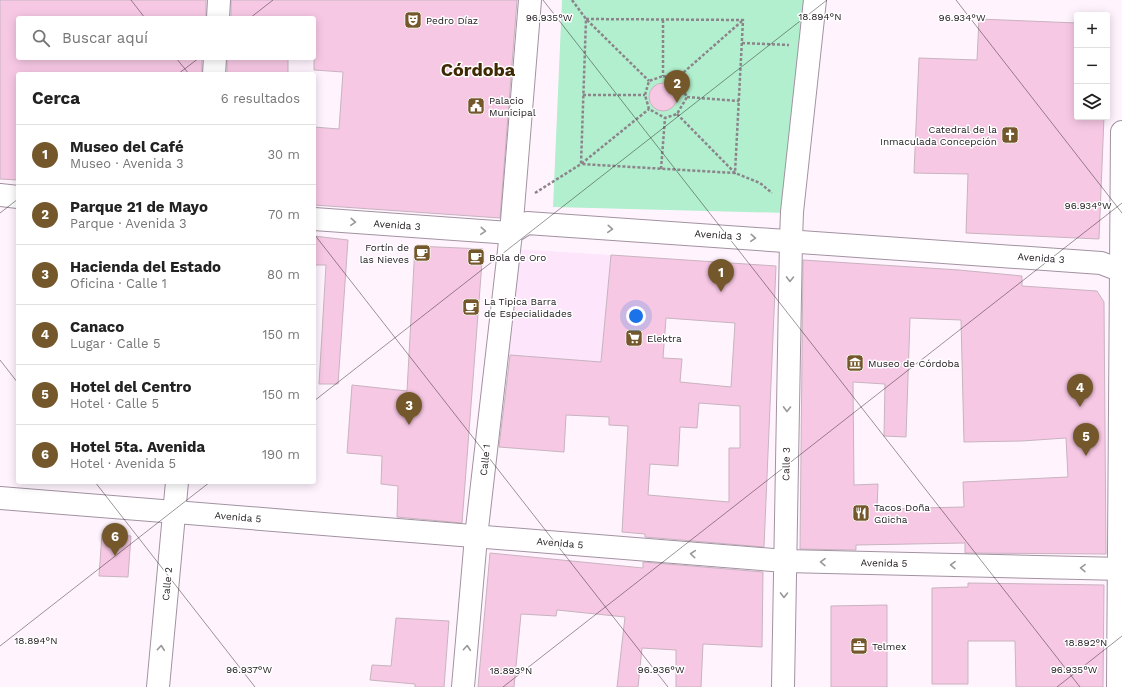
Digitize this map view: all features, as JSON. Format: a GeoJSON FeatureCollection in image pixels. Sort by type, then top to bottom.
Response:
{"type":"FeatureCollection","features":[{"type":"Feature","properties":{"kind":"street"},"geometry":{"type":"LineString","coordinates":[[218,16],[219,0]]}},
{"type":"Feature","properties":{"kind":"street","name":"Calle 1"},"geometry":{"type":"LineString","coordinates":[[463,687],[476,537],[511,233],[530,0]]}},
{"type":"Feature","properties":{"kind":"street","name":"Calle 3"},"geometry":{"type":"LineString","coordinates":[[783,687],[792,212],[815,0]]}},
{"type":"Feature","properties":{"kind":"street"},"geometry":{"type":"LineString","coordinates":[[214,72],[215,60]]}},
{"type":"Feature","properties":{"kind":"street"},"geometry":{"type":"LineString","coordinates":[[1118,687],[1121,569],[1122,132]]}},
{"type":"Feature","properties":{"kind":"street"},"geometry":{"type":"LineString","coordinates":[[0,196],[16,197]]}},
{"type":"Feature","properties":{"kind":"street","name":"Avenida 3"},"geometry":{"type":"LineString","coordinates":[[316,219],[511,233],[527,223],[791,240],[1101,262],[1121,271]]}},
{"type":"Feature","properties":{"kind":"street","name":"Calle 2"},"geometry":{"type":"LineString","coordinates":[[158,687],[177,484]]}},
{"type":"Feature","properties":{"kind":"street","name":"Avenida 5"},"geometry":{"type":"LineString","coordinates":[[0,498],[785,561],[1121,569]]}},
{"type":"Feature","properties":{"kind":"path"},"geometry":{"type":"LineString","coordinates":[[572,0],[586,19],[649,81]]}},
{"type":"Feature","properties":{"kind":"path"},"geometry":{"type":"LineString","coordinates":[[580,164],[586,19]]}},
{"type":"Feature","properties":{"kind":"path"},"geometry":{"type":"LineString","coordinates":[[586,19],[743,20]]}},
{"type":"Feature","properties":{"kind":"path"},"geometry":{"type":"LineString","coordinates":[[663,20],[663,76]]}},
{"type":"Feature","properties":{"kind":"path"},"geometry":{"type":"LineString","coordinates":[[735,173],[743,20]]}},
{"type":"Feature","properties":{"kind":"path"},"geometry":{"type":"LineString","coordinates":[[676,79],[743,20]]}},
{"type":"Feature","properties":{"kind":"path"},"geometry":{"type":"LineString","coordinates":[[742,43],[810,46]]}},
{"type":"Feature","properties":{"kind":"path"},"geometry":{"type":"LineString","coordinates":[[649,81],[663,76],[676,79],[687,97]]}},
{"type":"Feature","properties":{"kind":"path"},"geometry":{"type":"LineString","coordinates":[[649,81],[644,95],[649,109],[665,118],[677,114],[687,97]]}},
{"type":"Feature","properties":{"kind":"path"},"geometry":{"type":"LineString","coordinates":[[583,94],[644,95]]}},
{"type":"Feature","properties":{"kind":"path"},"geometry":{"type":"LineString","coordinates":[[687,97],[739,101]]}},
{"type":"Feature","properties":{"kind":"path"},"geometry":{"type":"LineString","coordinates":[[513,208],[580,164],[649,109]]}},
{"type":"Feature","properties":{"kind":"path"},"geometry":{"type":"LineString","coordinates":[[677,114],[735,173]]}},
{"type":"Feature","properties":{"kind":"path"},"geometry":{"type":"LineString","coordinates":[[661,169],[665,118]]}},
{"type":"Feature","properties":{"kind":"path"},"geometry":{"type":"LineString","coordinates":[[580,164],[735,173],[760,183],[792,212]]}},
{"type":"Feature","properties":{"kind":"shaded area"},"geometry":{"type":"Polygon","coordinates":[[[513,249],[611,255],[601,362],[507,355],[513,249]]]}},
{"type":"Feature","properties":{"kind":"green space"},"geometry":{"type":"Polygon","coordinates":[[[562,0],[807,0],[787,213],[553,207],[562,0]]]}},
{"type":"Feature","properties":{"kind":"building"},"geometry":{"type":"Polygon","coordinates":[[[0,0],[206,0],[206,16],[16,16],[16,60],[202,60],[202,72],[16,72],[16,180],[0,179],[0,0]]]}},
{"type":"Feature","properties":{"kind":"building"},"geometry":{"type":"Polygon","coordinates":[[[231,0],[517,0],[500,218],[316,205],[316,127],[339,129],[343,72],[314,70],[314,60],[316,60],[316,16],[231,16],[231,0]]]}},
{"type":"Feature","properties":{"kind":"building","name":"Catedral de la Inmaculada Concepción"},"geometry":{"type":"Polygon","coordinates":[[[979,19],[1074,23],[1074,120],[1104,120],[1099,239],[966,233],[968,174],[914,173],[919,58],[977,60],[979,19]]]}},
{"type":"Feature","properties":{"kind":"building"},"geometry":{"type":"Polygon","coordinates":[[[227,60],[288,60],[288,72],[227,72],[227,60]]]}},
{"type":"Feature","properties":{"kind":"building"},"geometry":{"type":"Polygon","coordinates":[[[663,83],[673,87],[677,97],[673,107],[663,111],[653,107],[649,97],[653,87],[663,83]]]}},
{"type":"Feature","properties":{"kind":"building"},"geometry":{"type":"Polygon","coordinates":[[[316,236],[348,240],[338,384],[319,384],[326,265],[316,265],[316,236]]]}},
{"type":"Feature","properties":{"kind":"building"},"geometry":{"type":"Polygon","coordinates":[[[415,246],[483,249],[462,523],[397,517],[398,486],[381,484],[382,456],[347,453],[352,385],[407,391],[415,246]]]}},
{"type":"Feature","properties":{"kind":"building"},"geometry":{"type":"Polygon","coordinates":[[[611,255],[776,266],[764,547],[645,537],[645,534],[622,532],[628,426],[609,425],[609,417],[566,415],[564,452],[499,447],[510,355],[601,362],[611,255]],[[666,318],[663,358],[682,359],[680,382],[731,387],[735,323],[666,318]],[[699,403],[697,428],[680,427],[678,466],[650,464],[648,495],[729,502],[729,448],[740,448],[740,406],[699,403]]]}},
{"type":"Feature","properties":{"kind":"building"},"geometry":{"type":"Polygon","coordinates":[[[803,260],[959,270],[1022,276],[1022,286],[1097,291],[1104,302],[1106,554],[965,553],[965,543],[856,545],[856,550],[800,549],[803,260]],[[910,318],[906,437],[884,436],[885,384],[853,382],[854,485],[878,484],[877,509],[964,507],[963,482],[1068,477],[1066,438],[1022,441],[964,442],[961,320],[910,318]]]}},
{"type":"Feature","properties":{"kind":"building"},"geometry":{"type":"Polygon","coordinates":[[[102,534],[131,536],[128,577],[99,576],[102,534]]]}},
{"type":"Feature","properties":{"kind":"building"},"geometry":{"type":"Polygon","coordinates":[[[490,553],[643,568],[643,562],[763,572],[762,647],[703,644],[701,687],[676,687],[676,650],[642,648],[638,687],[617,687],[625,617],[557,610],[556,616],[521,614],[514,687],[478,687],[490,553]]]}},
{"type":"Feature","properties":{"kind":"building"},"geometry":{"type":"Polygon","coordinates":[[[968,583],[1104,585],[1103,687],[1016,687],[1015,641],[968,641],[968,684],[932,684],[932,588],[968,587],[968,583]]]}},
{"type":"Feature","properties":{"kind":"building","name":"Telmex"},"geometry":{"type":"Polygon","coordinates":[[[887,605],[887,687],[831,687],[831,606],[887,605]]]}},
{"type":"Feature","properties":{"kind":"building"},"geometry":{"type":"Polygon","coordinates":[[[396,618],[449,621],[444,687],[415,687],[415,684],[370,680],[372,665],[391,666],[396,618]]]}},
{"type":"Feature","properties":{"kind":"place","name":"Pedro Díaz"},"geometry":{"type":"Point","coordinates":[413,20]}},
{"type":"Feature","properties":{"kind":"place","name":"Parque 21 de Mayo"},"geometry":{"type":"Point","coordinates":[677,103]}},
{"type":"Feature","properties":{"kind":"place","name":"Palacio Municipal"},"geometry":{"type":"Point","coordinates":[476,106]}},
{"type":"Feature","properties":{"kind":"place","name":"Catedral de la Inmaculada Concepción"},"geometry":{"type":"Point","coordinates":[1010,135]}},
{"type":"Feature","properties":{"kind":"place","name":"Fortín de las Nieves"},"geometry":{"type":"Point","coordinates":[422,253]}},
{"type":"Feature","properties":{"kind":"place","name":"Bola de Oro"},"geometry":{"type":"Point","coordinates":[476,257]}},
{"type":"Feature","properties":{"kind":"place","name":"Museo del Café"},"geometry":{"type":"Point","coordinates":[721,292]}},
{"type":"Feature","properties":{"kind":"place","name":"La Tipica Barra de Especialidades"},"geometry":{"type":"Point","coordinates":[471,307]}},
{"type":"Feature","properties":{"kind":"place","name":"Elektra"},"geometry":{"type":"Point","coordinates":[634,338]}},
{"type":"Feature","properties":{"kind":"place","name":"Museo de Córdoba"},"geometry":{"type":"Point","coordinates":[855,363]}},
{"type":"Feature","properties":{"kind":"place","name":"Canaco"},"geometry":{"type":"Point","coordinates":[1080,407]}},
{"type":"Feature","properties":{"kind":"place","name":"Hacienda del Estado"},"geometry":{"type":"Point","coordinates":[409,425]}},
{"type":"Feature","properties":{"kind":"place","name":"Hotel del Centro"},"geometry":{"type":"Point","coordinates":[1086,456]}},
{"type":"Feature","properties":{"kind":"place","name":"Tacos Doña Güicha"},"geometry":{"type":"Point","coordinates":[861,513]}},
{"type":"Feature","properties":{"kind":"place","name":"Hotel 5ta. Avenida"},"geometry":{"type":"Point","coordinates":[115,556]}},
{"type":"Feature","properties":{"kind":"place","name":"Telmex"},"geometry":{"type":"Point","coordinates":[859,646]}},
{"type":"Feature","properties":{"kind":"district","name":"Córdoba"},"geometry":{"type":"Point","coordinates":[478,69]}}]}
